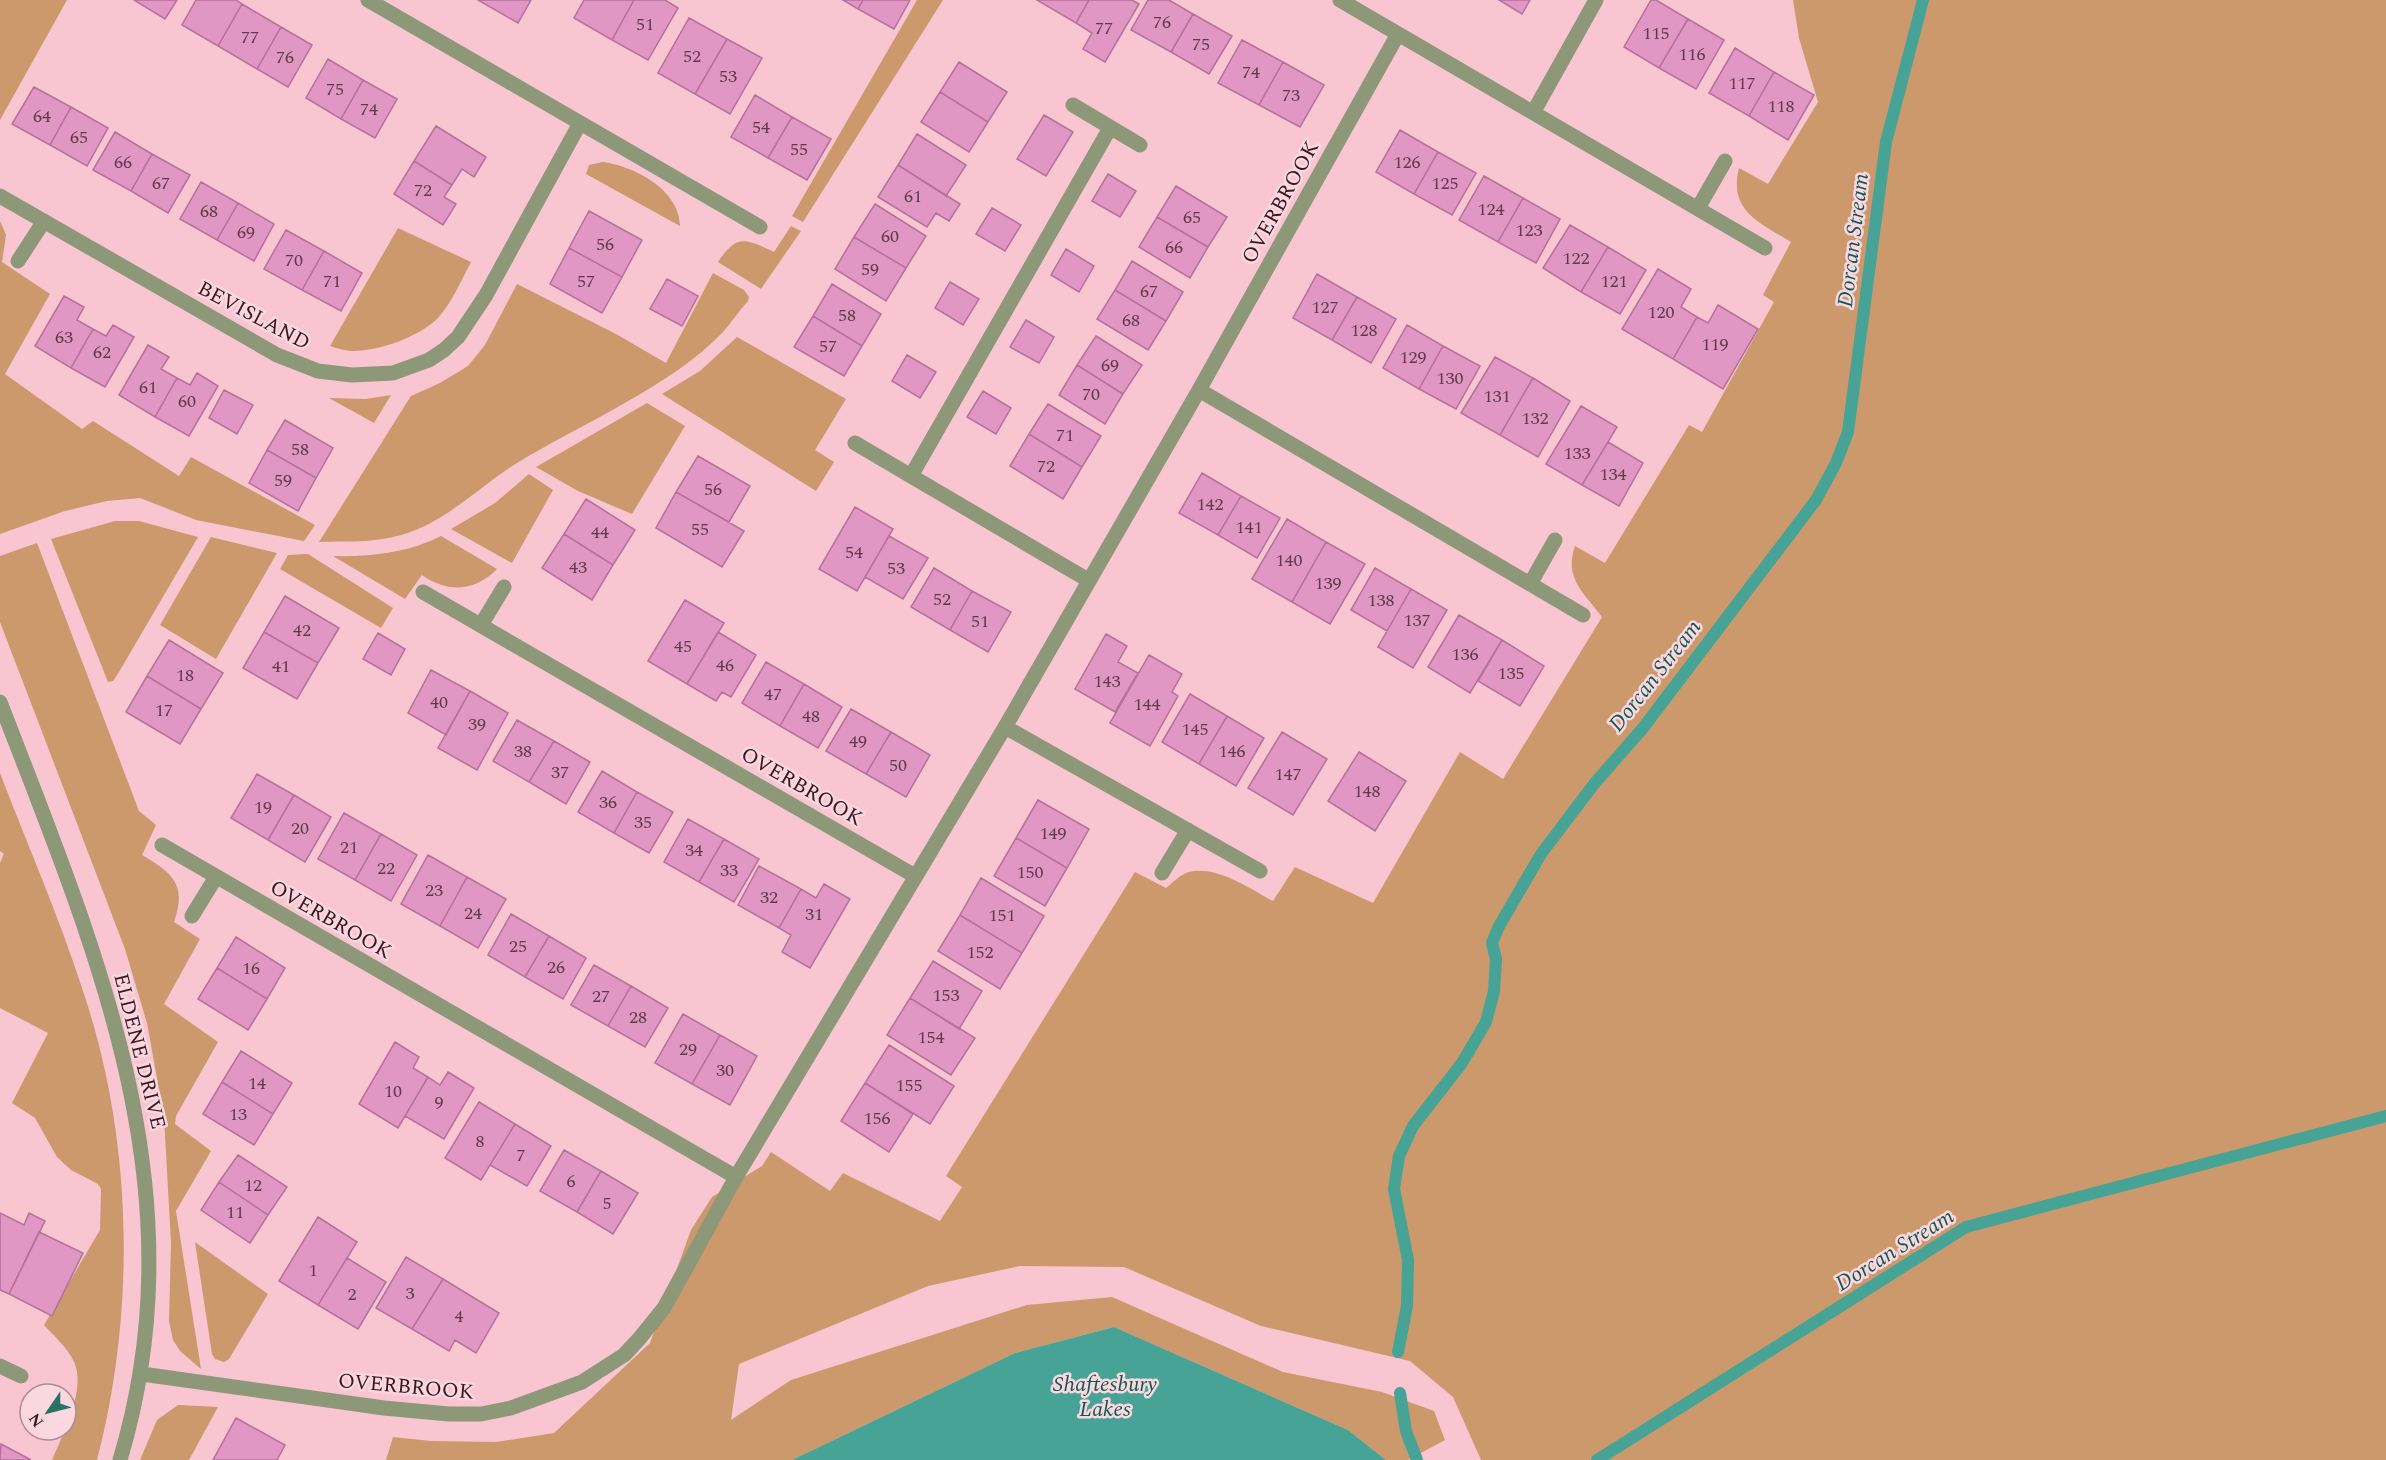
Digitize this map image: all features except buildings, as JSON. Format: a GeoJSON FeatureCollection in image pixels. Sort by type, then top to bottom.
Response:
{"type":"FeatureCollection","features":[{"type":"Feature","properties":{"kind":"street"},"geometry":{"type":"LineString","coordinates":[[368,0],[387,5],[580,123],[760,227]]}},
{"type":"Feature","properties":{"kind":"street"},"geometry":{"type":"LineString","coordinates":[[1340,0],[1766,248]]}},
{"type":"Feature","properties":{"kind":"street"},"geometry":{"type":"LineString","coordinates":[[1534,111],[1596,0]]}},
{"type":"Feature","properties":{"kind":"street","name":"OVERBROOK"},"geometry":{"type":"LineString","coordinates":[[142,1374],[384,1408],[448,1414],[481,1414],[511,1408],[582,1382],[624,1355],[664,1308],[736,1177],[1005,727],[1199,390],[1398,34]]}},
{"type":"Feature","properties":{"kind":"street"},"geometry":{"type":"LineString","coordinates":[[1073,105],[1140,145]]}},
{"type":"Feature","properties":{"kind":"street","name":"BEVISLAND"},"geometry":{"type":"LineString","coordinates":[[0,196],[277,355],[318,371],[352,375],[393,373],[429,360],[458,337],[486,295],[580,123]]}},
{"type":"Feature","properties":{"kind":"street"},"geometry":{"type":"LineString","coordinates":[[912,476],[1110,128]]}},
{"type":"Feature","properties":{"kind":"street"},"geometry":{"type":"LineString","coordinates":[[1698,208],[1725,161]]}},
{"type":"Feature","properties":{"kind":"street"},"geometry":{"type":"LineString","coordinates":[[18,261],[44,221]]}},
{"type":"Feature","properties":{"kind":"street"},"geometry":{"type":"LineString","coordinates":[[1199,390],[1583,615]]}},
{"type":"Feature","properties":{"kind":"street"},"geometry":{"type":"LineString","coordinates":[[855,443],[1088,580]]}},
{"type":"Feature","properties":{"kind":"street"},"geometry":{"type":"LineString","coordinates":[[1530,584],[1555,540]]}},
{"type":"Feature","properties":{"kind":"street"},"geometry":{"type":"LineString","coordinates":[[481,625],[504,587]]}},
{"type":"Feature","properties":{"kind":"street","name":"OVERBROOK"},"geometry":{"type":"LineString","coordinates":[[423,592],[915,876]]}},
{"type":"Feature","properties":{"kind":"street","name":"ELDENE DRIVE"},"geometry":{"type":"LineString","coordinates":[[0,702],[88,933],[132,1088],[144,1164],[150,1250],[142,1374],[120,1460]]}},
{"type":"Feature","properties":{"kind":"street"},"geometry":{"type":"LineString","coordinates":[[1005,727],[1260,871]]}},
{"type":"Feature","properties":{"kind":"street"},"geometry":{"type":"LineString","coordinates":[[1162,873],[1188,830]]}},
{"type":"Feature","properties":{"kind":"street","name":"OVERBROOK"},"geometry":{"type":"LineString","coordinates":[[162,845],[736,1177]]}},
{"type":"Feature","properties":{"kind":"street"},"geometry":{"type":"LineString","coordinates":[[192,916],[216,877]]}},
{"type":"Feature","properties":{"kind":"street"},"geometry":{"type":"LineString","coordinates":[[0,1366],[21,1376]]}},
{"type":"Feature","properties":{"kind":"shaded area"},"geometry":{"type":"Polygon","coordinates":[[[0,0],[67,0],[0,120],[0,0]]]}},
{"type":"Feature","properties":{"kind":"shaded area"},"geometry":{"type":"Polygon","coordinates":[[[917,0],[943,0],[803,222],[792,216],[917,0]]]}},
{"type":"Feature","properties":{"kind":"shaded area"},"geometry":{"type":"Polygon","coordinates":[[[1793,0],[2386,0],[2386,1460],[1481,1460],[1453,1397],[1410,1361],[1261,1326],[1124,1267],[1020,1266],[928,1286],[739,1364],[731,1420],[791,1380],[1027,1305],[1112,1297],[1283,1372],[1382,1392],[1434,1411],[1445,1440],[1408,1460],[1386,1460],[1348,1430],[1114,1327],[1015,1353],[792,1460],[386,1460],[393,1437],[431,1441],[496,1442],[554,1433],[650,1343],[691,1230],[712,1197],[762,1166],[771,1152],[830,1191],[843,1173],[940,1221],[962,1187],[946,1176],[1135,872],[1166,888],[1186,873],[1211,872],[1233,879],[1273,901],[1295,867],[1373,903],[1460,752],[1503,779],[1602,617],[1577,584],[1572,567],[1575,546],[1605,563],[1689,425],[1702,432],[1774,302],[1763,295],[1791,242],[1749,214],[1738,195],[1737,183],[1739,168],[1768,184],[1818,102],[1799,38],[1793,0]]]}},
{"type":"Feature","properties":{"kind":"shaded area"},"geometry":{"type":"Polygon","coordinates":[[[603,162],[615,164],[641,175],[664,191],[678,213],[680,226],[586,174],[589,165],[603,162]]]}},
{"type":"Feature","properties":{"kind":"shaded area"},"geometry":{"type":"Polygon","coordinates":[[[0,221],[6,235],[2,262],[50,294],[5,374],[82,429],[93,421],[179,476],[191,457],[315,525],[304,541],[196,520],[140,498],[107,501],[65,511],[0,534],[0,221]]]}},
{"type":"Feature","properties":{"kind":"shaded area"},"geometry":{"type":"Polygon","coordinates":[[[791,226],[801,231],[761,289],[718,262],[731,246],[743,241],[774,252],[791,226]]]}},
{"type":"Feature","properties":{"kind":"shaded area"},"geometry":{"type":"Polygon","coordinates":[[[398,228],[471,262],[452,298],[443,312],[430,325],[398,342],[375,349],[353,351],[330,346],[398,228]]]}},
{"type":"Feature","properties":{"kind":"shaded area"},"geometry":{"type":"Polygon","coordinates":[[[713,273],[744,290],[749,297],[748,301],[722,333],[678,370],[517,463],[433,522],[401,535],[381,539],[319,542],[411,396],[440,383],[468,366],[485,345],[517,284],[616,334],[666,363],[713,273]]]}},
{"type":"Feature","properties":{"kind":"shaded area"},"geometry":{"type":"Polygon","coordinates":[[[737,337],[846,399],[815,450],[834,462],[816,491],[662,394],[700,371],[737,337]]]}},
{"type":"Feature","properties":{"kind":"shaded area"},"geometry":{"type":"Polygon","coordinates":[[[391,395],[374,423],[329,398],[366,399],[391,395]]]}},
{"type":"Feature","properties":{"kind":"shaded area"},"geometry":{"type":"Polygon","coordinates":[[[647,403],[685,426],[632,514],[578,491],[536,467],[647,403]]]}},
{"type":"Feature","properties":{"kind":"shaded area"},"geometry":{"type":"Polygon","coordinates":[[[529,474],[553,490],[512,563],[451,529],[495,503],[529,474]]]}},
{"type":"Feature","properties":{"kind":"shaded area"},"geometry":{"type":"Polygon","coordinates":[[[115,521],[139,521],[198,537],[119,672],[113,681],[108,682],[51,539],[115,521]]]}},
{"type":"Feature","properties":{"kind":"shaded area"},"geometry":{"type":"Polygon","coordinates":[[[441,536],[497,569],[479,582],[461,587],[441,585],[422,575],[405,599],[333,556],[388,553],[441,536]]]}},
{"type":"Feature","properties":{"kind":"shaded area"},"geometry":{"type":"Polygon","coordinates":[[[211,537],[277,553],[216,659],[160,625],[211,537]]]}},
{"type":"Feature","properties":{"kind":"shaded area"},"geometry":{"type":"Polygon","coordinates":[[[37,543],[139,811],[156,825],[142,855],[169,874],[178,889],[178,909],[174,922],[200,939],[164,1004],[218,1042],[176,1116],[175,1124],[211,1151],[176,1211],[201,1369],[180,1351],[173,1340],[169,1321],[171,1243],[164,1117],[147,1023],[125,949],[0,622],[0,556],[37,543]]]}},
{"type":"Feature","properties":{"kind":"shaded area"},"geometry":{"type":"Polygon","coordinates":[[[308,554],[393,608],[381,628],[280,569],[288,555],[308,554]]]}},
{"type":"Feature","properties":{"kind":"shaded area"},"geometry":{"type":"Polygon","coordinates":[[[0,773],[75,966],[100,1050],[112,1108],[120,1167],[124,1226],[123,1286],[110,1403],[97,1460],[52,1460],[60,1442],[78,1442],[78,1382],[74,1362],[44,1325],[100,1230],[101,1189],[98,1184],[71,1170],[57,1157],[35,1118],[12,1103],[48,1033],[0,1008],[0,863],[4,854],[0,851],[0,773]]]}},
{"type":"Feature","properties":{"kind":"shaded area"},"geometry":{"type":"Polygon","coordinates":[[[195,1242],[268,1294],[229,1359],[224,1362],[215,1359],[212,1354],[195,1242]]]}},
{"type":"Feature","properties":{"kind":"shaded area"},"geometry":{"type":"Polygon","coordinates":[[[178,1405],[218,1407],[189,1460],[140,1460],[157,1420],[178,1405]]]}},
{"type":"Feature","properties":{"kind":"water","name":"Shaftesbury Lakes"},"geometry":{"type":"Polygon","coordinates":[[[1114,1327],[1348,1430],[1386,1460],[792,1460],[1015,1353],[1114,1327]]]}},
{"type":"Feature","properties":{"kind":"waterway","name":"Dorcan Stream"},"geometry":{"type":"LineString","coordinates":[[1398,1352],[1407,1306],[1408,1260],[1394,1189],[1399,1156],[1413,1126],[1462,1063],[1486,1022],[1494,991],[1496,959],[1492,943],[1498,928],[1541,854],[1594,784],[1643,728],[1816,500],[1836,463],[1848,432],[1886,142],[1923,0]]}},
{"type":"Feature","properties":{"kind":"waterway","name":"Dorcan Stream"},"geometry":{"type":"LineString","coordinates":[[1597,1460],[1966,1227],[2386,1116]]}},
{"type":"Feature","properties":{"kind":"waterway","name":"Dorcan Stream"},"geometry":{"type":"LineString","coordinates":[[1400,1393],[1406,1431],[1417,1460]]}}]}
